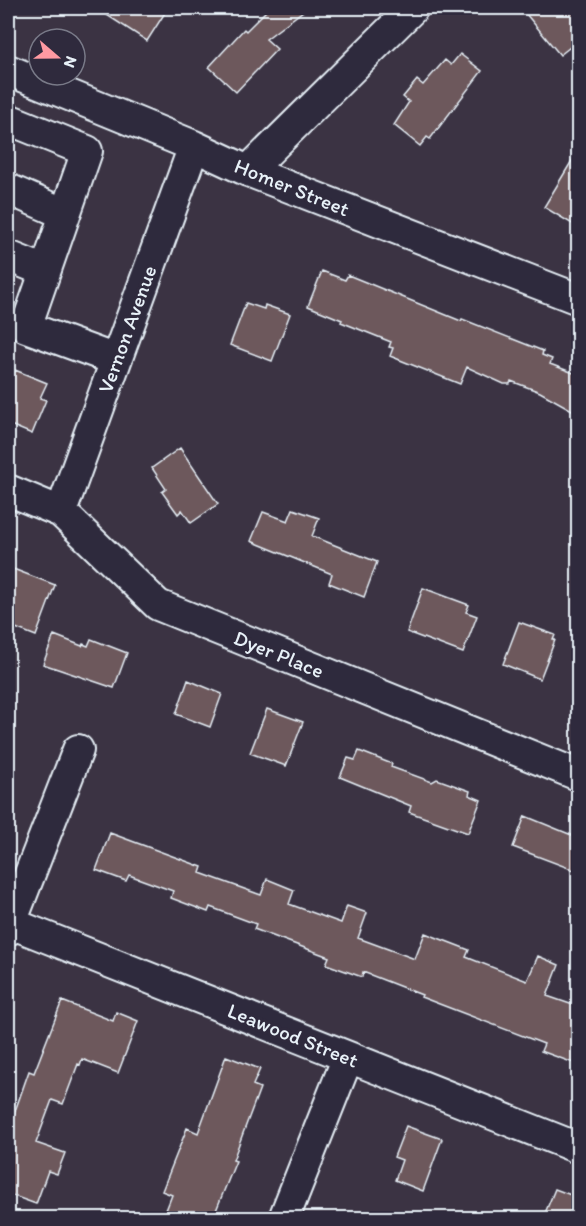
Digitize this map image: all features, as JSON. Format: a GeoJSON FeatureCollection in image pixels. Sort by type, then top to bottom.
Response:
{"type":"FeatureCollection","features":[{"type":"Feature","properties":{"kind":"street"},"geometry":{"type":"LineString","coordinates":[[248,171],[413,8]]}},
{"type":"Feature","properties":{"kind":"street","name":"Homer Street"},"geometry":{"type":"LineString","coordinates":[[8,70],[194,146],[248,171],[579,299]]}},
{"type":"Feature","properties":{"kind":"street"},"geometry":{"type":"LineString","coordinates":[[8,118],[87,151],[26,327],[116,360]]}},
{"type":"Feature","properties":{"kind":"street","name":"Vernon Avenue"},"geometry":{"type":"LineString","coordinates":[[61,512],[194,146]]}},
{"type":"Feature","properties":{"kind":"street"},"geometry":{"type":"LineString","coordinates":[[8,189],[65,214]]}},
{"type":"Feature","properties":{"kind":"street"},"geometry":{"type":"LineString","coordinates":[[8,256],[45,271]]}},
{"type":"Feature","properties":{"kind":"street","name":"Dyer Place"},"geometry":{"type":"LineString","coordinates":[[8,490],[61,512],[158,605],[579,775]]}},
{"type":"Feature","properties":{"kind":"street"},"geometry":{"type":"LineString","coordinates":[[8,925],[78,750]]}},
{"type":"Feature","properties":{"kind":"street","name":"Leawood Street"},"geometry":{"type":"LineString","coordinates":[[8,925],[579,1148]]}},
{"type":"Feature","properties":{"kind":"street"},"geometry":{"type":"LineString","coordinates":[[284,1218],[348,1057]]}},
{"type":"Feature","properties":{"kind":"building"},"geometry":{"type":"Polygon","coordinates":[[[96,8],[168,8],[147,41],[96,8]]]}},
{"type":"Feature","properties":{"kind":"building"},"geometry":{"type":"Polygon","coordinates":[[[269,8],[307,8],[266,39],[277,49],[236,92],[209,67],[244,29],[246,31],[269,8]]]}},
{"type":"Feature","properties":{"kind":"building"},"geometry":{"type":"Polygon","coordinates":[[[521,8],[569,8],[579,20],[579,40],[560,55],[521,8]]]}},
{"type":"Feature","properties":{"kind":"building"},"geometry":{"type":"Polygon","coordinates":[[[460,54],[482,71],[430,139],[427,137],[420,146],[394,125],[409,102],[403,97],[417,80],[423,85],[445,60],[451,65],[460,54]]]}},
{"type":"Feature","properties":{"kind":"building"},"geometry":{"type":"Polygon","coordinates":[[[579,149],[579,228],[544,207],[579,149]]]}},
{"type":"Feature","properties":{"kind":"building"},"geometry":{"type":"Polygon","coordinates":[[[322,271],[345,280],[348,275],[461,321],[462,319],[543,351],[542,355],[552,359],[550,364],[579,375],[579,414],[540,392],[511,381],[510,384],[504,384],[467,367],[460,384],[390,356],[393,348],[389,347],[391,342],[308,306],[322,271]]]}},
{"type":"Feature","properties":{"kind":"building"},"geometry":{"type":"Polygon","coordinates":[[[246,303],[264,309],[265,305],[290,314],[272,361],[230,345],[246,303]]]}},
{"type":"Feature","properties":{"kind":"building"},"geometry":{"type":"Polygon","coordinates":[[[15,370],[47,383],[40,398],[46,400],[32,434],[8,424],[8,389],[15,370]]]}},
{"type":"Feature","properties":{"kind":"building"},"geometry":{"type":"Polygon","coordinates":[[[180,448],[218,504],[191,523],[182,510],[178,514],[162,492],[166,489],[152,468],[180,448]]]}},
{"type":"Feature","properties":{"kind":"building"},"geometry":{"type":"Polygon","coordinates":[[[293,509],[319,518],[312,536],[377,562],[364,597],[329,583],[332,574],[251,541],[263,512],[288,521],[293,509]]]}},
{"type":"Feature","properties":{"kind":"building"},"geometry":{"type":"Polygon","coordinates":[[[8,567],[55,585],[36,636],[8,625],[8,567]]]}},
{"type":"Feature","properties":{"kind":"building"},"geometry":{"type":"Polygon","coordinates":[[[423,588],[469,605],[466,612],[477,616],[463,653],[407,632],[423,588]]]}},
{"type":"Feature","properties":{"kind":"building"},"geometry":{"type":"Polygon","coordinates":[[[519,622],[555,635],[540,679],[503,664],[519,622]]]}},
{"type":"Feature","properties":{"kind":"building"},"geometry":{"type":"Polygon","coordinates":[[[54,635],[82,646],[83,644],[88,646],[91,639],[127,653],[114,688],[43,664],[54,635]]]}},
{"type":"Feature","properties":{"kind":"building"},"geometry":{"type":"Polygon","coordinates":[[[188,680],[222,694],[210,727],[176,714],[188,680]]]}},
{"type":"Feature","properties":{"kind":"building"},"geometry":{"type":"Polygon","coordinates":[[[267,709],[303,722],[286,766],[250,753],[267,709]]]}},
{"type":"Feature","properties":{"kind":"building"},"geometry":{"type":"Polygon","coordinates":[[[359,751],[392,764],[391,767],[432,782],[437,779],[470,791],[469,795],[481,800],[468,833],[409,812],[411,806],[340,777],[348,758],[355,760],[359,751]]]}},
{"type":"Feature","properties":{"kind":"building"},"geometry":{"type":"Polygon","coordinates":[[[525,816],[579,838],[579,872],[513,847],[525,816]]]}},
{"type":"Feature","properties":{"kind":"building"},"geometry":{"type":"Polygon","coordinates":[[[110,833],[202,867],[200,873],[261,895],[267,879],[294,890],[289,904],[341,923],[347,906],[367,913],[358,938],[415,959],[425,933],[469,950],[466,957],[527,981],[538,956],[559,965],[547,996],[579,1007],[579,1065],[541,1051],[544,1044],[421,997],[422,995],[363,972],[362,977],[326,964],[329,957],[254,929],[256,924],[210,907],[208,912],[171,898],[173,891],[129,875],[126,881],[96,870],[110,833]]]}},
{"type":"Feature","properties":{"kind":"building"},"geometry":{"type":"Polygon","coordinates":[[[62,1001],[113,1021],[116,1012],[138,1021],[118,1073],[82,1059],[63,1104],[52,1100],[36,1143],[65,1153],[57,1174],[48,1171],[36,1204],[8,1194],[8,1131],[29,1071],[34,1073],[62,1001]]]}},
{"type":"Feature","properties":{"kind":"building"},"geometry":{"type":"Polygon","coordinates":[[[226,1056],[260,1069],[253,1085],[260,1088],[233,1160],[236,1161],[213,1218],[163,1218],[172,1195],[162,1191],[187,1128],[198,1133],[226,1056]]]}},
{"type":"Feature","properties":{"kind":"building"},"geometry":{"type":"Polygon","coordinates":[[[406,1126],[442,1139],[423,1191],[395,1180],[402,1160],[394,1157],[406,1126]]]}},
{"type":"Feature","properties":{"kind":"building"},"geometry":{"type":"Polygon","coordinates":[[[555,1189],[579,1198],[579,1218],[543,1218],[555,1189]]]}}]}
